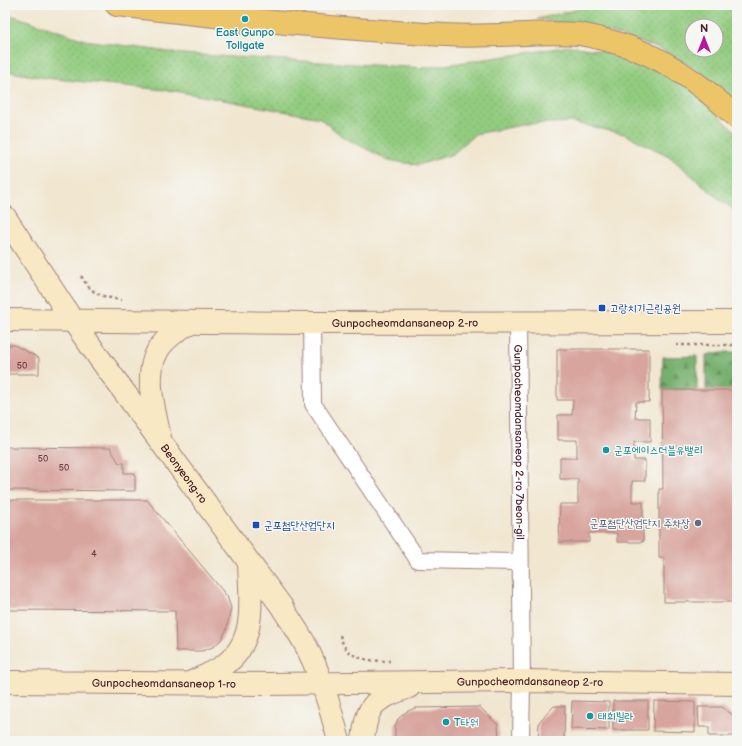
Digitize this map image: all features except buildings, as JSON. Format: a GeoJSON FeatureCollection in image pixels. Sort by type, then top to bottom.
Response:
{"type":"FeatureCollection","features":[{"type":"Feature","properties":{"kind":"highway"},"geometry":{"type":"LineString","coordinates":[[117,5],[224,18],[448,36],[580,34],[618,43],[652,56],[688,76],[716,98],[737,118]]}},
{"type":"Feature","properties":{"kind":"street","name":"Beonyeong-ro"},"geometry":{"type":"LineString","coordinates":[[5,217],[73,321],[248,563],[282,607],[300,635],[323,684],[339,741]]}},
{"type":"Feature","properties":{"kind":"street"},"geometry":{"type":"LineString","coordinates":[[5,320],[73,321]]}},
{"type":"Feature","properties":{"kind":"street","name":"Gunpocheomdansaneop 2-ro"},"geometry":{"type":"LineString","coordinates":[[73,321],[312,323],[737,322]]}},
{"type":"Feature","properties":{"kind":"street"},"geometry":{"type":"LineString","coordinates":[[161,443],[151,389],[153,363],[158,350],[174,332],[191,322]]}},
{"type":"Feature","properties":{"kind":"street","name":"Gunpocheomdansaneop 2-ro 7beon-gil"},"geometry":{"type":"LineString","coordinates":[[518,322],[522,681],[521,741]]}},
{"type":"Feature","properties":{"kind":"street"},"geometry":{"type":"LineString","coordinates":[[312,323],[313,404],[418,560],[520,562]]}},
{"type":"Feature","properties":{"kind":"street"},"geometry":{"type":"LineString","coordinates":[[188,684],[223,666],[236,655],[243,646],[248,632],[250,610],[248,563]]}},
{"type":"Feature","properties":{"kind":"street","name":"Gunpocheomdansaneop 2-ro"},"geometry":{"type":"LineString","coordinates":[[323,684],[522,681],[737,684]]}},
{"type":"Feature","properties":{"kind":"street","name":"Gunpocheomdansaneop 1-ro"},"geometry":{"type":"LineString","coordinates":[[5,682],[323,684]]}},
{"type":"Feature","properties":{"kind":"street"},"geometry":{"type":"LineString","coordinates":[[363,741],[365,724],[369,711],[374,704],[396,692],[419,683]]}},
{"type":"Feature","properties":{"kind":"path"},"geometry":{"type":"LineString","coordinates":[[81,276],[87,286],[96,294],[120,300],[127,300]]}},
{"type":"Feature","properties":{"kind":"path"},"geometry":{"type":"LineString","coordinates":[[676,345],[737,345]]}},
{"type":"Feature","properties":{"kind":"path"},"geometry":{"type":"LineString","coordinates":[[340,635],[341,642],[352,654],[372,661],[390,661]]}},
{"type":"Feature","properties":{"kind":"green space"},"geometry":{"type":"Polygon","coordinates":[[[596,5],[737,5],[737,103],[698,70],[658,48],[600,29],[537,19],[596,5]]]}},
{"type":"Feature","properties":{"kind":"green space"},"geometry":{"type":"Polygon","coordinates":[[[5,13],[85,40],[183,54],[424,68],[570,46],[622,54],[684,82],[737,133],[737,212],[719,199],[669,156],[624,134],[571,122],[527,124],[475,134],[453,154],[418,165],[388,160],[343,137],[320,118],[175,91],[45,78],[5,71],[5,13]]]}},
{"type":"Feature","properties":{"kind":"green space"},"geometry":{"type":"Polygon","coordinates":[[[721,352],[737,352],[737,433],[706,390],[706,355],[721,352]]]}},
{"type":"Feature","properties":{"kind":"green space"},"geometry":{"type":"Polygon","coordinates":[[[697,356],[697,390],[662,390],[663,357],[697,356]]]}},
{"type":"Feature","properties":{"kind":"place","name":"East Gunpo Tollgate"},"geometry":{"type":"Point","coordinates":[245,19]}},
{"type":"Feature","properties":{"kind":"place","name":"고랑치기근린공원"},"geometry":{"type":"Point","coordinates":[602,308]}},
{"type":"Feature","properties":{"kind":"place","name":"군포에이스더블유밸리"},"geometry":{"type":"Point","coordinates":[606,450]}},
{"type":"Feature","properties":{"kind":"place","name":"군포첨단산업단지 주차장"},"geometry":{"type":"Point","coordinates":[698,523]}},
{"type":"Feature","properties":{"kind":"place","name":"군포첨단산업단지"},"geometry":{"type":"Point","coordinates":[256,525]}},
{"type":"Feature","properties":{"kind":"place","name":"태희빌라"},"geometry":{"type":"Point","coordinates":[590,716]}},
{"type":"Feature","properties":{"kind":"place","name":"T타워"},"geometry":{"type":"Point","coordinates":[446,722]}}]}
